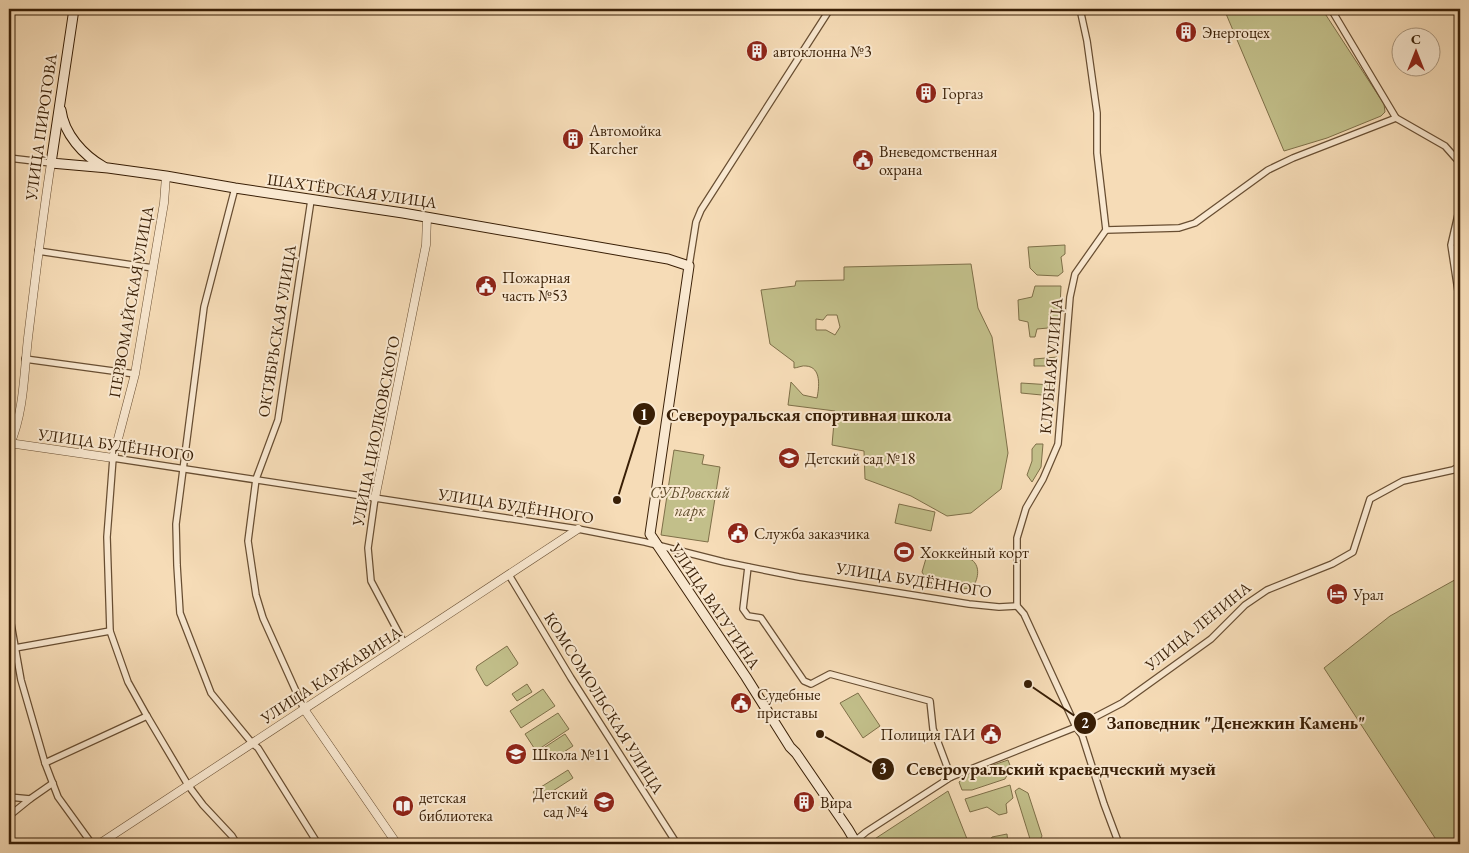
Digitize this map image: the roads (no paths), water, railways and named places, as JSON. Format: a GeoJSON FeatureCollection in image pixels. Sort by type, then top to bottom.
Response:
{"type":"FeatureCollection","features":[{"type":"Feature","properties":{"kind":"main road","name":"УЛИЦА ПИРОГОВА"},"geometry":{"type":"LineString","coordinates":[[50,163],[74,9]]}},
{"type":"Feature","properties":{"kind":"main road"},"geometry":{"type":"LineString","coordinates":[[60,102],[63,120],[71,137],[87,155],[108,168]]}},
{"type":"Feature","properties":{"kind":"main road","name":"ШАХТЁРСКАЯ УЛИЦА"},"geometry":{"type":"LineString","coordinates":[[50,163],[166,176],[311,200],[427,216],[668,259],[690,266]]}},
{"type":"Feature","properties":{"kind":"main road","name":"УЛИЦА ВАТУТИНА"},"geometry":{"type":"LineString","coordinates":[[690,266],[650,534],[854,843]]}},
{"type":"Feature","properties":{"kind":"street"},"geometry":{"type":"LineString","coordinates":[[690,266],[696,222],[701,210],[830,9]]}},
{"type":"Feature","properties":{"kind":"street"},"geometry":{"type":"LineString","coordinates":[[1080,9],[1097,112],[1097,153],[1106,230],[1179,228],[1195,223],[1268,170],[1283,162],[1396,118]]}},
{"type":"Feature","properties":{"kind":"street"},"geometry":{"type":"LineString","coordinates":[[1331,9],[1396,118],[1445,146],[1460,163]]}},
{"type":"Feature","properties":{"kind":"street","name":"ШАХТЁРСКАЯ УЛИЦА"},"geometry":{"type":"LineString","coordinates":[[9,158],[50,163]]}},
{"type":"Feature","properties":{"kind":"street","name":"УЛИЦА ПИРОГОВА"},"geometry":{"type":"LineString","coordinates":[[9,458],[9,443],[16,430],[50,163]]}},
{"type":"Feature","properties":{"kind":"street","name":"ПЕРВОМАЙСКАЯ УЛИЦА"},"geometry":{"type":"LineString","coordinates":[[166,176],[164,202],[135,374],[113,458],[106,537],[110,631],[128,682],[188,785],[203,806],[238,844]]}},
{"type":"Feature","properties":{"kind":"street"},"geometry":{"type":"LineString","coordinates":[[236,188],[204,307],[176,524],[180,613],[211,693],[258,748],[318,844]]}},
{"type":"Feature","properties":{"kind":"street","name":"ОКТЯБРЬСКАЯ УЛИЦА"},"geometry":{"type":"LineString","coordinates":[[311,200],[278,420],[256,478],[248,541],[256,595],[272,642],[304,709],[397,844]]}},
{"type":"Feature","properties":{"kind":"street"},"geometry":{"type":"LineString","coordinates":[[1460,206],[1451,246],[1460,304]]}},
{"type":"Feature","properties":{"kind":"street","name":"УЛИЦА ЦИОЛКОВСКОГО"},"geometry":{"type":"LineString","coordinates":[[404,643],[371,581],[368,548],[375,498],[426,245],[427,216]]}},
{"type":"Feature","properties":{"kind":"street","name":"КЛУБНАЯ УЛИЦА"},"geometry":{"type":"LineString","coordinates":[[1017,606],[1017,538],[1026,508],[1043,479],[1058,444],[1070,297],[1075,274],[1106,230]]}},
{"type":"Feature","properties":{"kind":"street"},"geometry":{"type":"LineString","coordinates":[[38,251],[153,268]]}},
{"type":"Feature","properties":{"kind":"street"},"geometry":{"type":"LineString","coordinates":[[25,359],[135,374]]}},
{"type":"Feature","properties":{"kind":"street","name":"УЛИЦА БУДЁННОГО"},"geometry":{"type":"LineString","coordinates":[[9,443],[256,478],[578,530],[645,542],[748,567],[800,577],[969,604],[999,607],[1017,606]]}},
{"type":"Feature","properties":{"kind":"street","name":"УЛИЦА ЛЕНИНА"},"geometry":{"type":"LineString","coordinates":[[854,843],[866,832],[951,777],[1076,727],[1122,704],[1211,639],[1245,605],[1267,590],[1332,564],[1353,552],[1370,499],[1403,480],[1453,470],[1460,466]]}},
{"type":"Feature","properties":{"kind":"street","name":"УЛИЦА КАРЖАВИНА"},"geometry":{"type":"LineString","coordinates":[[100,844],[578,530]]}},
{"type":"Feature","properties":{"kind":"street"},"geometry":{"type":"LineString","coordinates":[[748,567],[743,609],[748,616],[761,618],[804,681],[810,684],[830,674],[930,702],[933,729],[951,777]]}},
{"type":"Feature","properties":{"kind":"street","name":"КОМСОМОЛЬСКАЯ УЛИЦА"},"geometry":{"type":"LineString","coordinates":[[509,575],[571,678],[677,844]]}},
{"type":"Feature","properties":{"kind":"street"},"geometry":{"type":"LineString","coordinates":[[9,604],[20,680],[45,763],[58,797],[92,844]]}},
{"type":"Feature","properties":{"kind":"street"},"geometry":{"type":"LineString","coordinates":[[1017,606],[1024,614],[1076,727],[1082,735],[1119,844]]}},
{"type":"Feature","properties":{"kind":"street"},"geometry":{"type":"LineString","coordinates":[[15,648],[110,631]]}},
{"type":"Feature","properties":{"kind":"street"},"geometry":{"type":"LineString","coordinates":[[45,763],[147,716]]}},
{"type":"Feature","properties":{"kind":"street"},"geometry":{"type":"LineString","coordinates":[[9,816],[53,784]]}},
{"type":"Feature","properties":{"kind":"street"},"geometry":{"type":"LineString","coordinates":[[9,797],[30,799]]}},
{"type":"Feature","properties":{"kind":"place","name":"Энергоцех"},"geometry":{"type":"Point","coordinates":[1186,32]}},
{"type":"Feature","properties":{"kind":"place","name":"автоклонна №3"},"geometry":{"type":"Point","coordinates":[757,51]}},
{"type":"Feature","properties":{"kind":"place","name":"Горгаз"},"geometry":{"type":"Point","coordinates":[926,93]}},
{"type":"Feature","properties":{"kind":"place","name":"Автомойка Karcher"},"geometry":{"type":"Point","coordinates":[573,139]}},
{"type":"Feature","properties":{"kind":"place","name":"Вневедомственная охрана"},"geometry":{"type":"Point","coordinates":[863,160]}},
{"type":"Feature","properties":{"kind":"place","name":"Пожарная часть №53"},"geometry":{"type":"Point","coordinates":[486,286]}},
{"type":"Feature","properties":{"kind":"place","name":"Детский сад №18"},"geometry":{"type":"Point","coordinates":[789,458]}},
{"type":"Feature","properties":{"kind":"place","name":"Североуральская спортивная школа"},"geometry":{"type":"Point","coordinates":[617,500]}},
{"type":"Feature","properties":{"kind":"place","name":"Служба заказчика"},"geometry":{"type":"Point","coordinates":[738,533]}},
{"type":"Feature","properties":{"kind":"place","name":"Хоккейный корт"},"geometry":{"type":"Point","coordinates":[904,552]}},
{"type":"Feature","properties":{"kind":"place","name":"Урал"},"geometry":{"type":"Point","coordinates":[1337,594]}},
{"type":"Feature","properties":{"kind":"place","name":"Заповедник \"Денежкин Камень\""},"geometry":{"type":"Point","coordinates":[1028,684]}},
{"type":"Feature","properties":{"kind":"place","name":"Судебные приставы"},"geometry":{"type":"Point","coordinates":[741,703]}},
{"type":"Feature","properties":{"kind":"place","name":"Североуральский краеведческий музей"},"geometry":{"type":"Point","coordinates":[820,734]}},
{"type":"Feature","properties":{"kind":"place","name":"Полиция ГАИ"},"geometry":{"type":"Point","coordinates":[991,734]}},
{"type":"Feature","properties":{"kind":"place","name":"Школа №11"},"geometry":{"type":"Point","coordinates":[516,754]}},
{"type":"Feature","properties":{"kind":"place","name":"Детский сад №4"},"geometry":{"type":"Point","coordinates":[604,802]}},
{"type":"Feature","properties":{"kind":"place","name":"Вира"},"geometry":{"type":"Point","coordinates":[804,802]}},
{"type":"Feature","properties":{"kind":"place","name":"детская библиотека"},"geometry":{"type":"Point","coordinates":[403,806]}},
{"type":"Feature","properties":{"kind":"park label","name":"СУБРовский парк"},"geometry":{"type":"Point","coordinates":[690,501]}}]}
